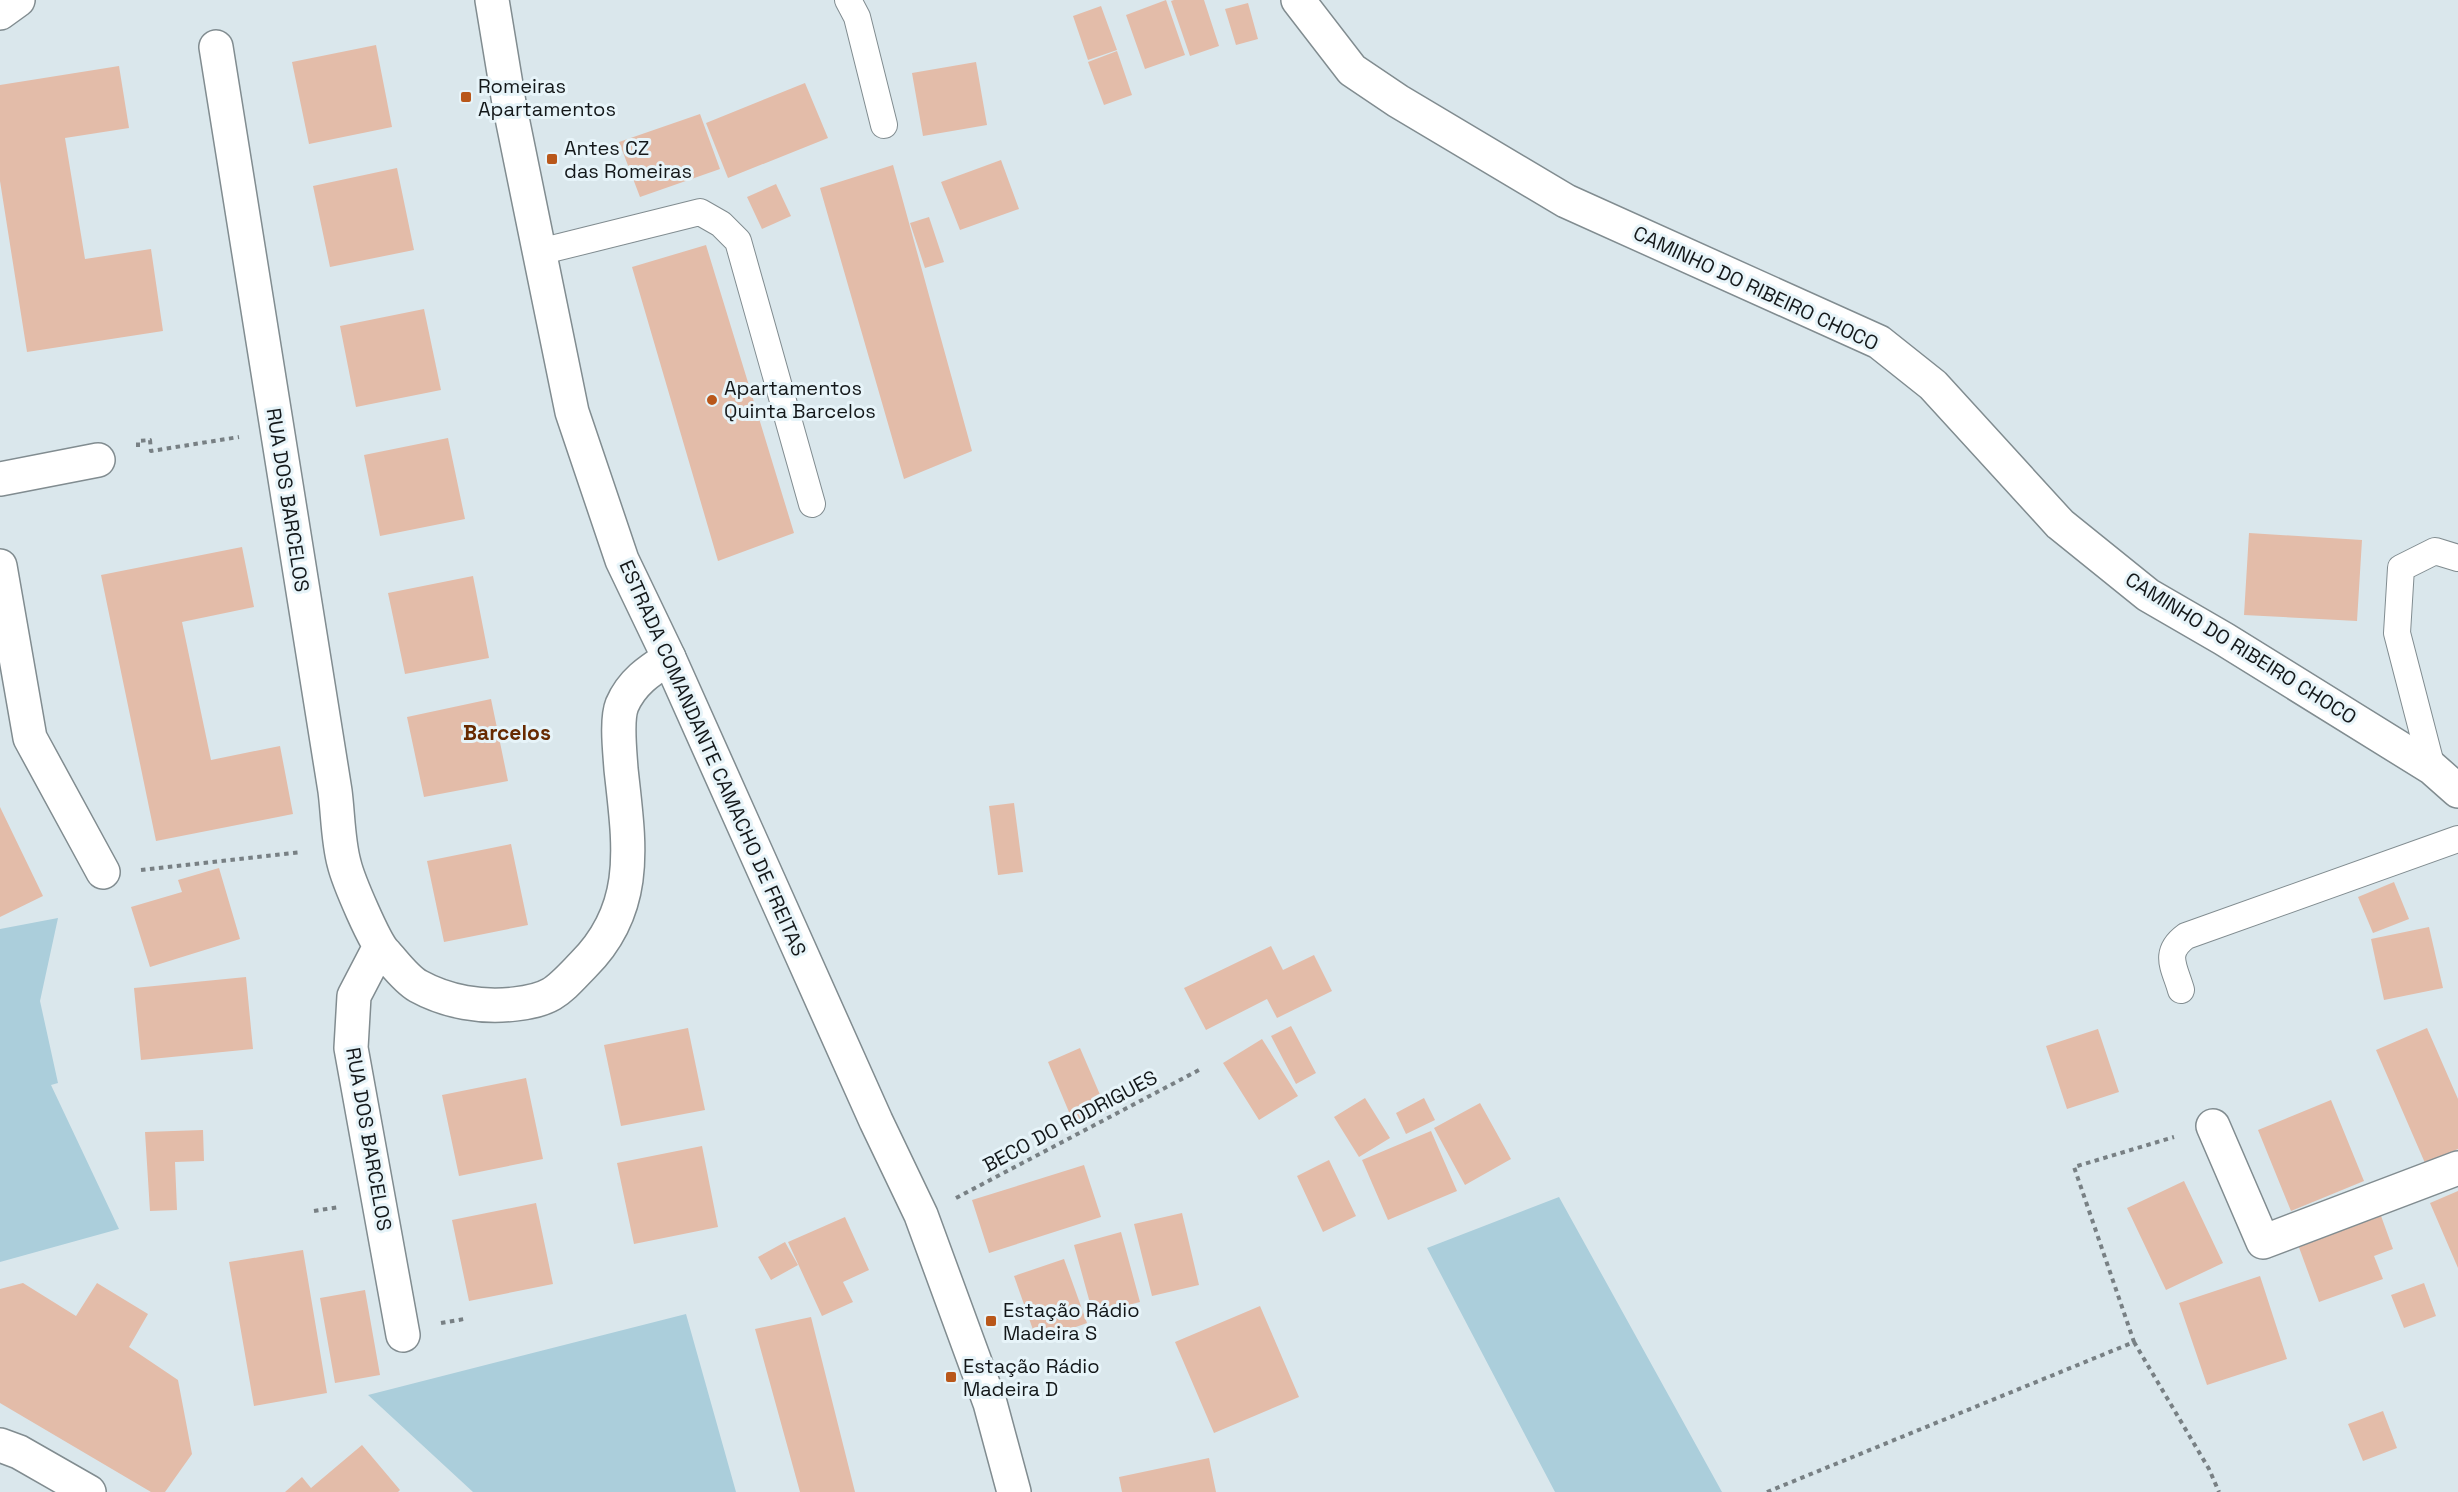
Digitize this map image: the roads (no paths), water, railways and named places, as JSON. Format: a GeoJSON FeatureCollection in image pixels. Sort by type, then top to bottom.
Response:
{"type":"FeatureCollection","features":[{"type":"Feature","properties":{"kind":"street"},"geometry":{"type":"LineString","coordinates":[[0,13],[18,0]]}},
{"type":"Feature","properties":{"kind":"street","name":"ESTRADA COMANDANTE CAMACHO DE FREITAS"},"geometry":{"type":"LineString","coordinates":[[492,0],[509,103],[572,412],[622,560],[669,658],[876,1121],[921,1215],[990,1403],[1014,1492]]}},
{"type":"Feature","properties":{"kind":"street","name":"CAMINHO DO RIBEIRO CHOCO"},"geometry":{"type":"LineString","coordinates":[[1298,0],[1352,70],[1398,101],[1566,201],[1879,342],[1933,385],[2060,524],[2148,595],[2224,639],[2432,768],[2458,791]]}},
{"type":"Feature","properties":{"kind":"street","name":"RUA DOS BARCELOS"},"geometry":{"type":"LineString","coordinates":[[216,47],[331,768],[344,863],[379,948],[416,985],[466,1004],[508,1005],[532,1002],[555,994],[590,959],[620,914],[626,887],[628,859],[619,751],[622,707],[640,676],[669,658]]}},
{"type":"Feature","properties":{"kind":"street"},"geometry":{"type":"LineString","coordinates":[[0,479],[98,460]]}},
{"type":"Feature","properties":{"kind":"street"},"geometry":{"type":"LineString","coordinates":[[0,566],[30,738],[103,872]]}},
{"type":"Feature","properties":{"kind":"street","name":"RUA DOS BARCELOS"},"geometry":{"type":"LineString","coordinates":[[379,948],[354,996],[351,1048],[403,1335]]}},
{"type":"Feature","properties":{"kind":"street"},"geometry":{"type":"LineString","coordinates":[[2213,1126],[2263,1242],[2458,1168]]}},
{"type":"Feature","properties":{"kind":"street"},"geometry":{"type":"LineString","coordinates":[[0,1445],[20,1452],[89,1492]]}},
{"type":"Feature","properties":{"kind":"lane"},"geometry":{"type":"LineString","coordinates":[[848,0],[857,17],[884,125]]}},
{"type":"Feature","properties":{"kind":"lane"},"geometry":{"type":"LineString","coordinates":[[539,252],[700,212],[721,224],[738,241],[812,504]]}},
{"type":"Feature","properties":{"kind":"lane"},"geometry":{"type":"LineString","coordinates":[[2432,768],[2397,633],[2401,568],[2435,551],[2458,558]]}},
{"type":"Feature","properties":{"kind":"lane"},"geometry":{"type":"LineString","coordinates":[[2181,990],[2171,957],[2176,944],[2186,936],[2458,839]]}},
{"type":"Feature","properties":{"kind":"place","name":"Romeiras Apartamentos"},"geometry":{"type":"Point","coordinates":[466,97]}},
{"type":"Feature","properties":{"kind":"place","name":"Antes CZ das Romeiras"},"geometry":{"type":"Point","coordinates":[552,159]}},
{"type":"Feature","properties":{"kind":"place","name":"Apartamentos Quinta Barcelos"},"geometry":{"type":"Point","coordinates":[712,400]}},
{"type":"Feature","properties":{"kind":"place","name":"Estação Rádio Madeira S"},"geometry":{"type":"Point","coordinates":[991,1321]}},
{"type":"Feature","properties":{"kind":"place","name":"Estação Rádio Madeira D"},"geometry":{"type":"Point","coordinates":[951,1377]}},
{"type":"Feature","properties":{"kind":"district","name":"Barcelos"},"geometry":{"type":"Point","coordinates":[507,733]}}]}
